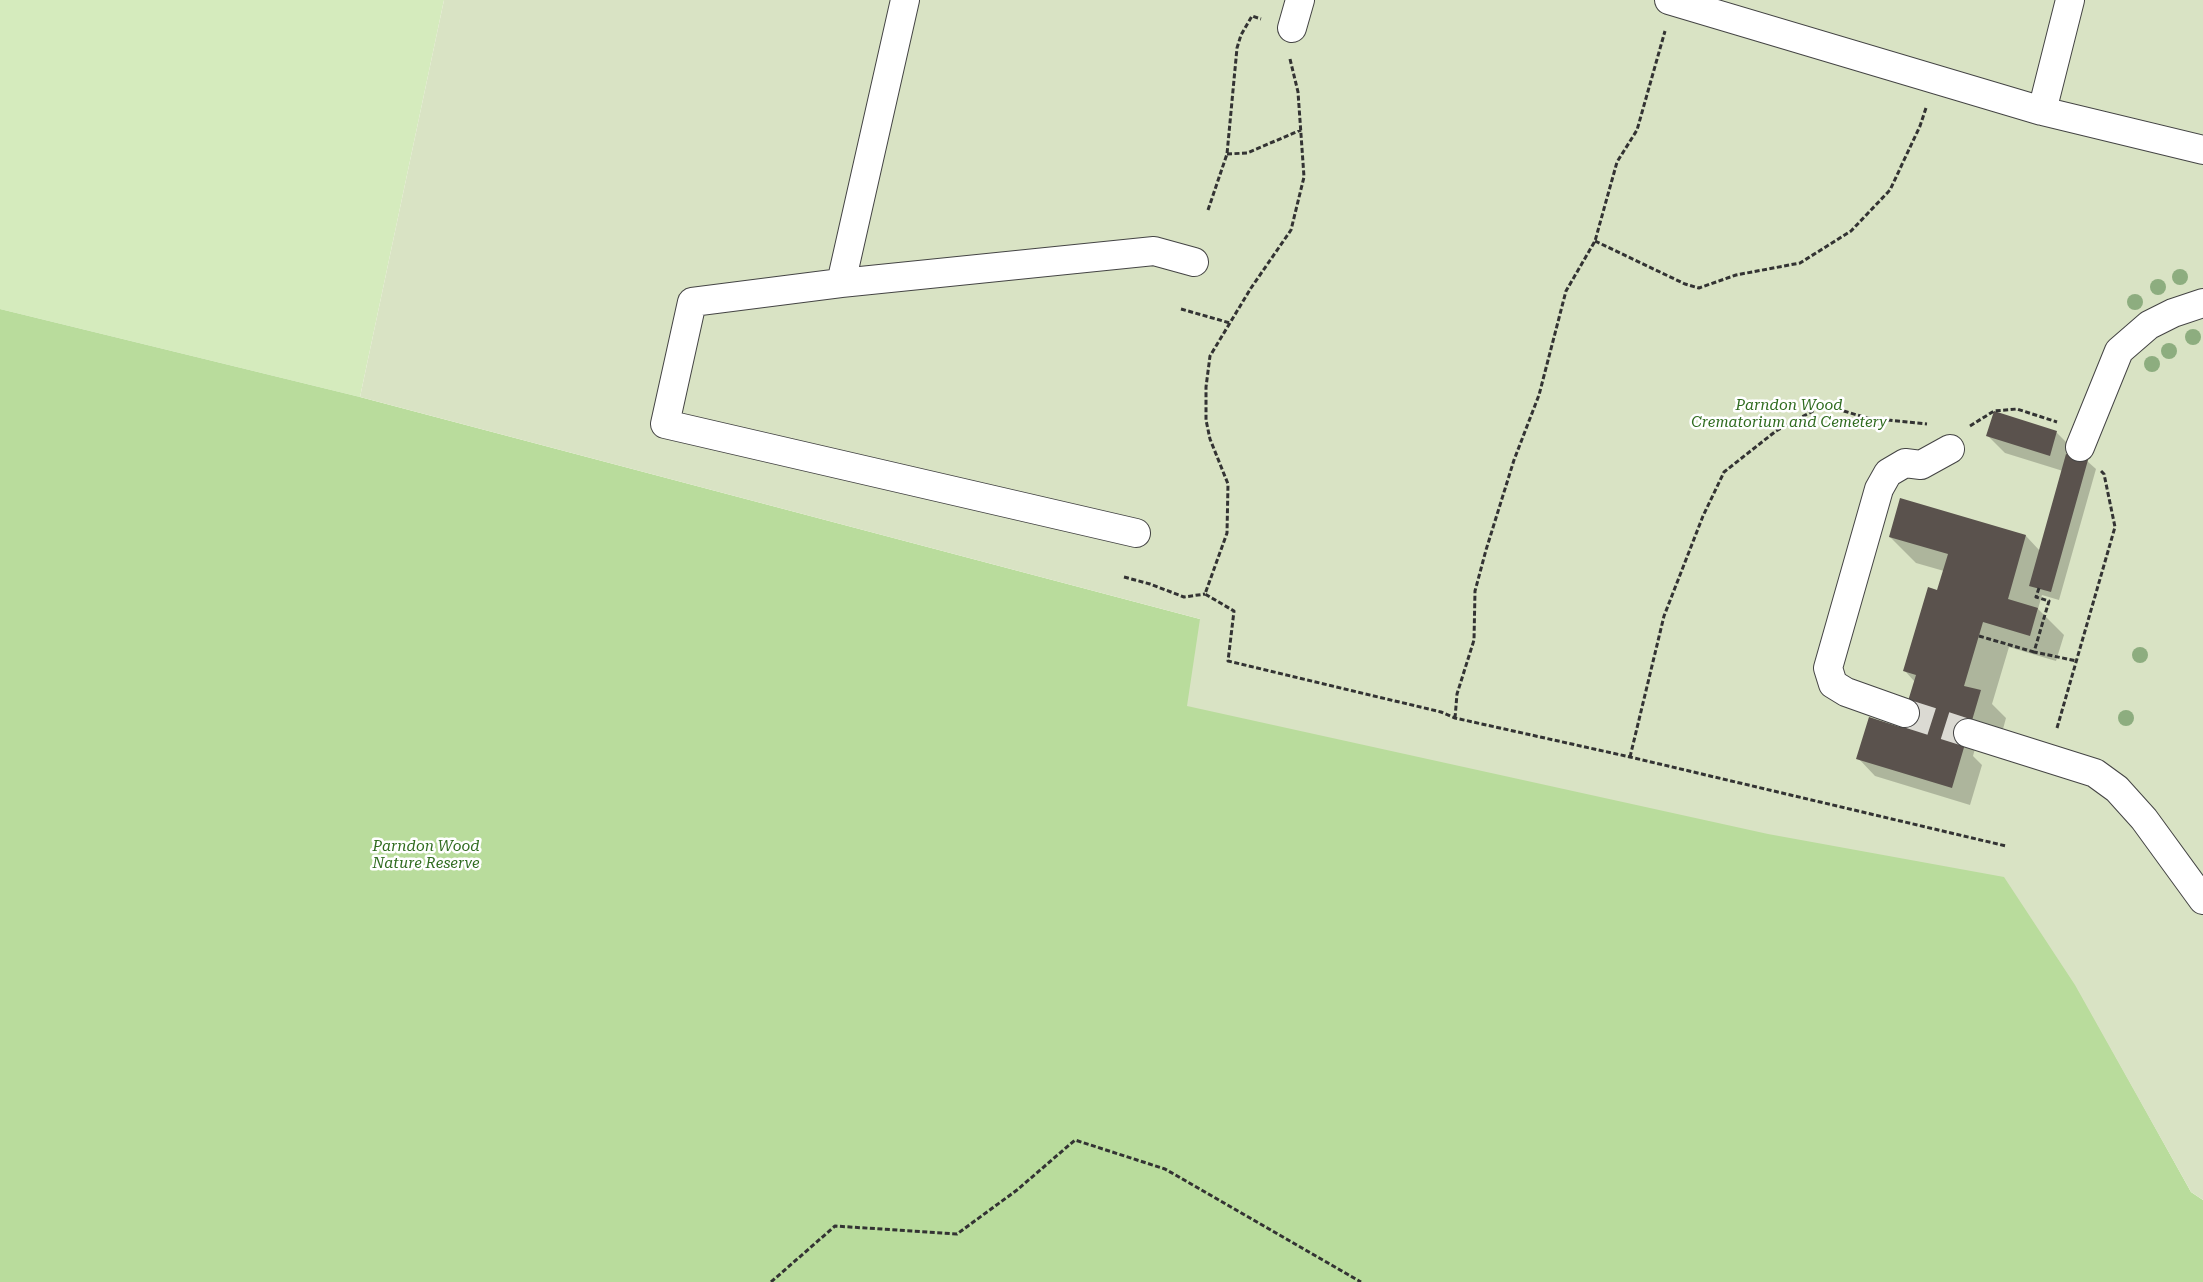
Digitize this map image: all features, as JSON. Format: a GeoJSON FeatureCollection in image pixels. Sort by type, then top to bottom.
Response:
{"type":"FeatureCollection","features":[{"type":"Feature","properties":{"kind":"lane"},"geometry":{"type":"LineString","coordinates":[[841,283],[904,0]]}},
{"type":"Feature","properties":{"kind":"lane"},"geometry":{"type":"LineString","coordinates":[[1292,28],[1300,0]]}},
{"type":"Feature","properties":{"kind":"lane"},"geometry":{"type":"LineString","coordinates":[[2042,111],[2070,0]]}},
{"type":"Feature","properties":{"kind":"lane"},"geometry":{"type":"LineString","coordinates":[[1671,1],[2042,111],[2203,150]]}},
{"type":"Feature","properties":{"kind":"lane"},"geometry":{"type":"LineString","coordinates":[[1136,533],[665,424],[692,302],[841,283],[1154,251],[1194,262]]}},
{"type":"Feature","properties":{"kind":"lane"},"geometry":{"type":"LineString","coordinates":[[2083,439],[2119,351],[2148,325],[2173,313],[2203,303]]}},
{"type":"Feature","properties":{"kind":"lane"},"geometry":{"type":"LineString","coordinates":[[1905,713],[1846,692],[1833,684],[1828,668],[1878,489],[1888,474],[1905,463],[1921,465],[1950,449]]}},
{"type":"Feature","properties":{"kind":"lane"},"geometry":{"type":"LineString","coordinates":[[1968,733],[2094,773],[2117,789],[2144,820],[2203,900]]}},
{"type":"Feature","properties":{"kind":"path"},"geometry":{"type":"LineString","coordinates":[[1455,718],[1457,694],[1474,640],[1474,591],[1486,550],[1514,460],[1540,395],[1566,291],[1595,241],[1617,162],[1637,130],[1671,1]]}},
{"type":"Feature","properties":{"kind":"path"},"geometry":{"type":"LineString","coordinates":[[1204,594],[1227,533],[1228,484],[1210,438],[1206,420],[1206,387],[1210,356],[1291,230],[1304,177],[1298,92],[1290,59],[1292,28],[1252,16],[1241,35],[1237,48],[1226,154],[1208,210]]}},
{"type":"Feature","properties":{"kind":"path"},"geometry":{"type":"LineString","coordinates":[[1595,241],[1685,284],[1699,288],[1736,275],[1800,263],[1851,231],[1890,190],[1920,126],[1935,79]]}},
{"type":"Feature","properties":{"kind":"path"},"geometry":{"type":"LineString","coordinates":[[1226,154],[1247,153],[1301,130]]}},
{"type":"Feature","properties":{"kind":"path"},"geometry":{"type":"LineString","coordinates":[[1181,309],[1230,324]]}},
{"type":"Feature","properties":{"kind":"path"},"geometry":{"type":"LineString","coordinates":[[1630,757],[1664,616],[1703,516],[1724,472],[1776,431],[1824,405],[1867,418],[1931,424]]}},
{"type":"Feature","properties":{"kind":"path"},"geometry":{"type":"LineString","coordinates":[[1967,428],[1994,412],[2017,409],[2083,439],[2104,474],[2115,527],[2048,757]]}},
{"type":"Feature","properties":{"kind":"path"},"geometry":{"type":"LineString","coordinates":[[1124,578],[1150,584],[1184,597],[1204,594],[1234,611],[1228,661],[1441,712],[1455,718],[1630,757],[2006,846]]}},
{"type":"Feature","properties":{"kind":"path"},"geometry":{"type":"LineString","coordinates":[[2034,652],[2049,601],[2036,597],[2039,588]]}},
{"type":"Feature","properties":{"kind":"path"},"geometry":{"type":"LineString","coordinates":[[1979,636],[2034,652],[2077,661]]}},
{"type":"Feature","properties":{"kind":"path"},"geometry":{"type":"LineString","coordinates":[[771,1282],[835,1226],[957,1234],[1017,1190],[1075,1140],[1166,1169],[1361,1282]]}},
{"type":"Feature","properties":{"kind":"green space"},"geometry":{"type":"Polygon","coordinates":[[[0,0],[444,0],[360,397],[0,309],[0,0]]]}},
{"type":"Feature","properties":{"kind":"green space","name":"Parndon Wood Crematorium and Cemetery"},"geometry":{"type":"Polygon","coordinates":[[[444,0],[2203,0],[2203,1200],[2191,1192],[2075,985],[2004,877],[1768,834],[1187,706],[1200,619],[360,397],[444,0]]]}},
{"type":"Feature","properties":{"kind":"green space","name":"Parndon Wood Nature Reserve"},"geometry":{"type":"Polygon","coordinates":[[[0,309],[360,397],[1200,619],[2021,856],[2076,985],[2191,1192],[2203,1200],[2203,1282],[0,1282],[0,309]]]}},
{"type":"Feature","properties":{"kind":"building"},"geometry":{"type":"Polygon","coordinates":[[[1994,411],[2057,431],[2050,456],[1986,436],[1994,411]]]}},
{"type":"Feature","properties":{"kind":"building"},"geometry":{"type":"Polygon","coordinates":[[[2066,454],[2088,460],[2051,592],[2029,586],[2066,454]]]}},
{"type":"Feature","properties":{"kind":"building"},"geometry":{"type":"Polygon","coordinates":[[[1900,498],[2026,535],[2008,599],[2038,608],[2030,636],[1983,622],[1964,686],[1981,690],[1952,788],[1856,759],[1869,717],[1900,727],[1916,675],[1903,671],[1928,587],[1937,590],[1948,554],[1889,537],[1900,498]]]}},
{"type":"Feature","properties":{"kind":"tunnel"},"geometry":{"type":"LineString","coordinates":[[1905,713],[1968,733]]}}]}
